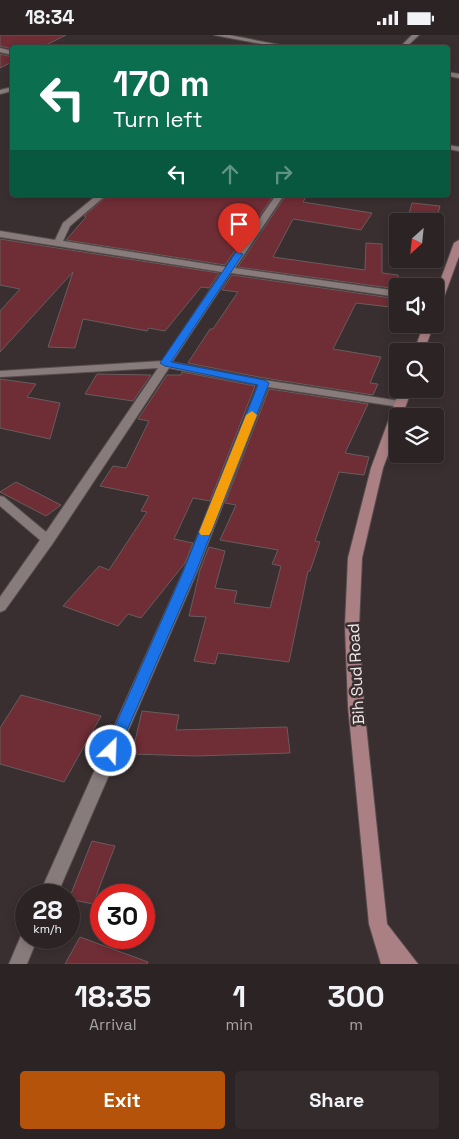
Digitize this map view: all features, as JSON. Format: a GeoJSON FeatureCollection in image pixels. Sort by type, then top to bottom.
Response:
{"type":"FeatureCollection","features":[{"type":"Feature","properties":{"kind":"main road"},"geometry":{"type":"LineString","coordinates":[[444,281],[459,243]]}},
{"type":"Feature","properties":{"kind":"main road","name":"Bih Sud Road"},"geometry":{"type":"LineString","coordinates":[[390,964],[378,924],[356,706],[352,626],[355,558],[377,468],[402,398]]}},
{"type":"Feature","properties":{"kind":"main road"},"geometry":{"type":"LineString","coordinates":[[378,924],[409,964]]}},
{"type":"Feature","properties":{"kind":"street"},"geometry":{"type":"LineString","coordinates":[[216,35],[274,45]]}},
{"type":"Feature","properties":{"kind":"street"},"geometry":{"type":"LineString","coordinates":[[405,45],[416,35]]}},
{"type":"Feature","properties":{"kind":"street"},"geometry":{"type":"LineString","coordinates":[[233,45],[242,40]]}},
{"type":"Feature","properties":{"kind":"street"},"geometry":{"type":"LineString","coordinates":[[58,243],[66,225],[100,197]]}},
{"type":"Feature","properties":{"kind":"street"},"geometry":{"type":"LineString","coordinates":[[0,607],[48,540],[165,363],[279,197]]}},
{"type":"Feature","properties":{"kind":"street"},"geometry":{"type":"LineString","coordinates":[[0,234],[228,271],[389,293]]}},
{"type":"Feature","properties":{"kind":"street"},"geometry":{"type":"LineString","coordinates":[[0,374],[165,363],[264,383],[400,404]]}},
{"type":"Feature","properties":{"kind":"street"},"geometry":{"type":"LineString","coordinates":[[53,884],[190,572],[264,383]]}},
{"type":"Feature","properties":{"kind":"street"},"geometry":{"type":"LineString","coordinates":[[0,500],[48,540]]}},
{"type":"Feature","properties":{"kind":"street"},"geometry":{"type":"LineString","coordinates":[[18,964],[24,949]]}},
{"type":"Feature","properties":{"kind":"building"},"geometry":{"type":"Polygon","coordinates":[[[0,35],[66,35],[46,45],[10,45],[10,48],[0,46],[0,35]]]}},
{"type":"Feature","properties":{"kind":"building"},"geometry":{"type":"Polygon","coordinates":[[[0,54],[10,56],[10,63],[0,68],[0,54]]]}},
{"type":"Feature","properties":{"kind":"building"},"geometry":{"type":"Polygon","coordinates":[[[106,197],[273,197],[225,265],[66,240],[86,217],[84,216],[106,197]]]}},
{"type":"Feature","properties":{"kind":"building"},"geometry":{"type":"Polygon","coordinates":[[[285,197],[306,197],[303,202],[372,213],[361,230],[293,219],[273,257],[365,270],[366,243],[382,244],[382,273],[398,275],[398,278],[389,278],[389,288],[238,267],[285,197]]]}},
{"type":"Feature","properties":{"kind":"building"},"geometry":{"type":"Polygon","coordinates":[[[412,203],[440,206],[438,213],[409,213],[412,203]]]}},
{"type":"Feature","properties":{"kind":"building"},"geometry":{"type":"Polygon","coordinates":[[[0,239],[219,273],[209,288],[201,287],[165,331],[149,328],[147,331],[83,319],[75,348],[48,347],[73,272],[0,352],[0,311],[20,289],[0,285],[0,239]]]}},
{"type":"Feature","properties":{"kind":"building"},"geometry":{"type":"Polygon","coordinates":[[[232,275],[389,298],[389,307],[356,303],[333,349],[381,357],[370,383],[378,384],[373,395],[264,378],[188,363],[210,329],[213,329],[238,292],[222,290],[232,275]]]}},
{"type":"Feature","properties":{"kind":"building"},"geometry":{"type":"Polygon","coordinates":[[[182,372],[255,386],[210,501],[193,498],[174,539],[193,543],[185,563],[141,618],[128,614],[118,626],[63,606],[99,566],[109,570],[147,512],[141,511],[149,496],[100,486],[113,466],[126,468],[149,421],[138,419],[167,375],[181,375],[182,372]]]}},
{"type":"Feature","properties":{"kind":"building"},"geometry":{"type":"Polygon","coordinates":[[[97,374],[151,375],[133,401],[85,394],[97,374]]]}},
{"type":"Feature","properties":{"kind":"building"},"geometry":{"type":"Polygon","coordinates":[[[0,379],[36,384],[27,397],[60,403],[50,439],[0,428],[0,379]]]}},
{"type":"Feature","properties":{"kind":"building"},"geometry":{"type":"Polygon","coordinates":[[[269,389],[368,404],[345,453],[369,457],[364,475],[339,472],[315,541],[320,542],[310,571],[308,571],[289,662],[218,653],[215,664],[194,661],[206,617],[189,616],[200,570],[209,547],[225,551],[215,588],[237,591],[234,603],[270,608],[281,566],[272,564],[278,550],[220,540],[236,505],[225,503],[269,389]]]}},
{"type":"Feature","properties":{"kind":"building"},"geometry":{"type":"Polygon","coordinates":[[[16,482],[61,505],[46,516],[0,492],[16,482]]]}},
{"type":"Feature","properties":{"kind":"building"},"geometry":{"type":"Polygon","coordinates":[[[21,695],[101,716],[64,782],[0,764],[0,728],[21,695]]]}},
{"type":"Feature","properties":{"kind":"building"},"geometry":{"type":"Polygon","coordinates":[[[142,711],[179,715],[176,730],[287,727],[290,753],[196,756],[132,754],[142,711]]]}},
{"type":"Feature","properties":{"kind":"building"},"geometry":{"type":"Polygon","coordinates":[[[92,841],[115,846],[101,884],[90,884],[90,903],[80,901],[80,884],[75,884],[92,841]]]}},
{"type":"Feature","properties":{"kind":"building"},"geometry":{"type":"Polygon","coordinates":[[[80,937],[90,941],[90,949],[113,949],[148,962],[147,964],[65,964],[73,949],[80,949],[80,937]]]}},
{"type":"Feature","properties":{"kind":"slow traffic"},"geometry":{"type":"LineString","coordinates":[[205,532],[252,415]]}},
{"type":"Feature","properties":{"kind":"route"},"geometry":{"type":"LineString","coordinates":[[111,751],[190,572],[264,383],[165,363],[239,254]]}}]}
